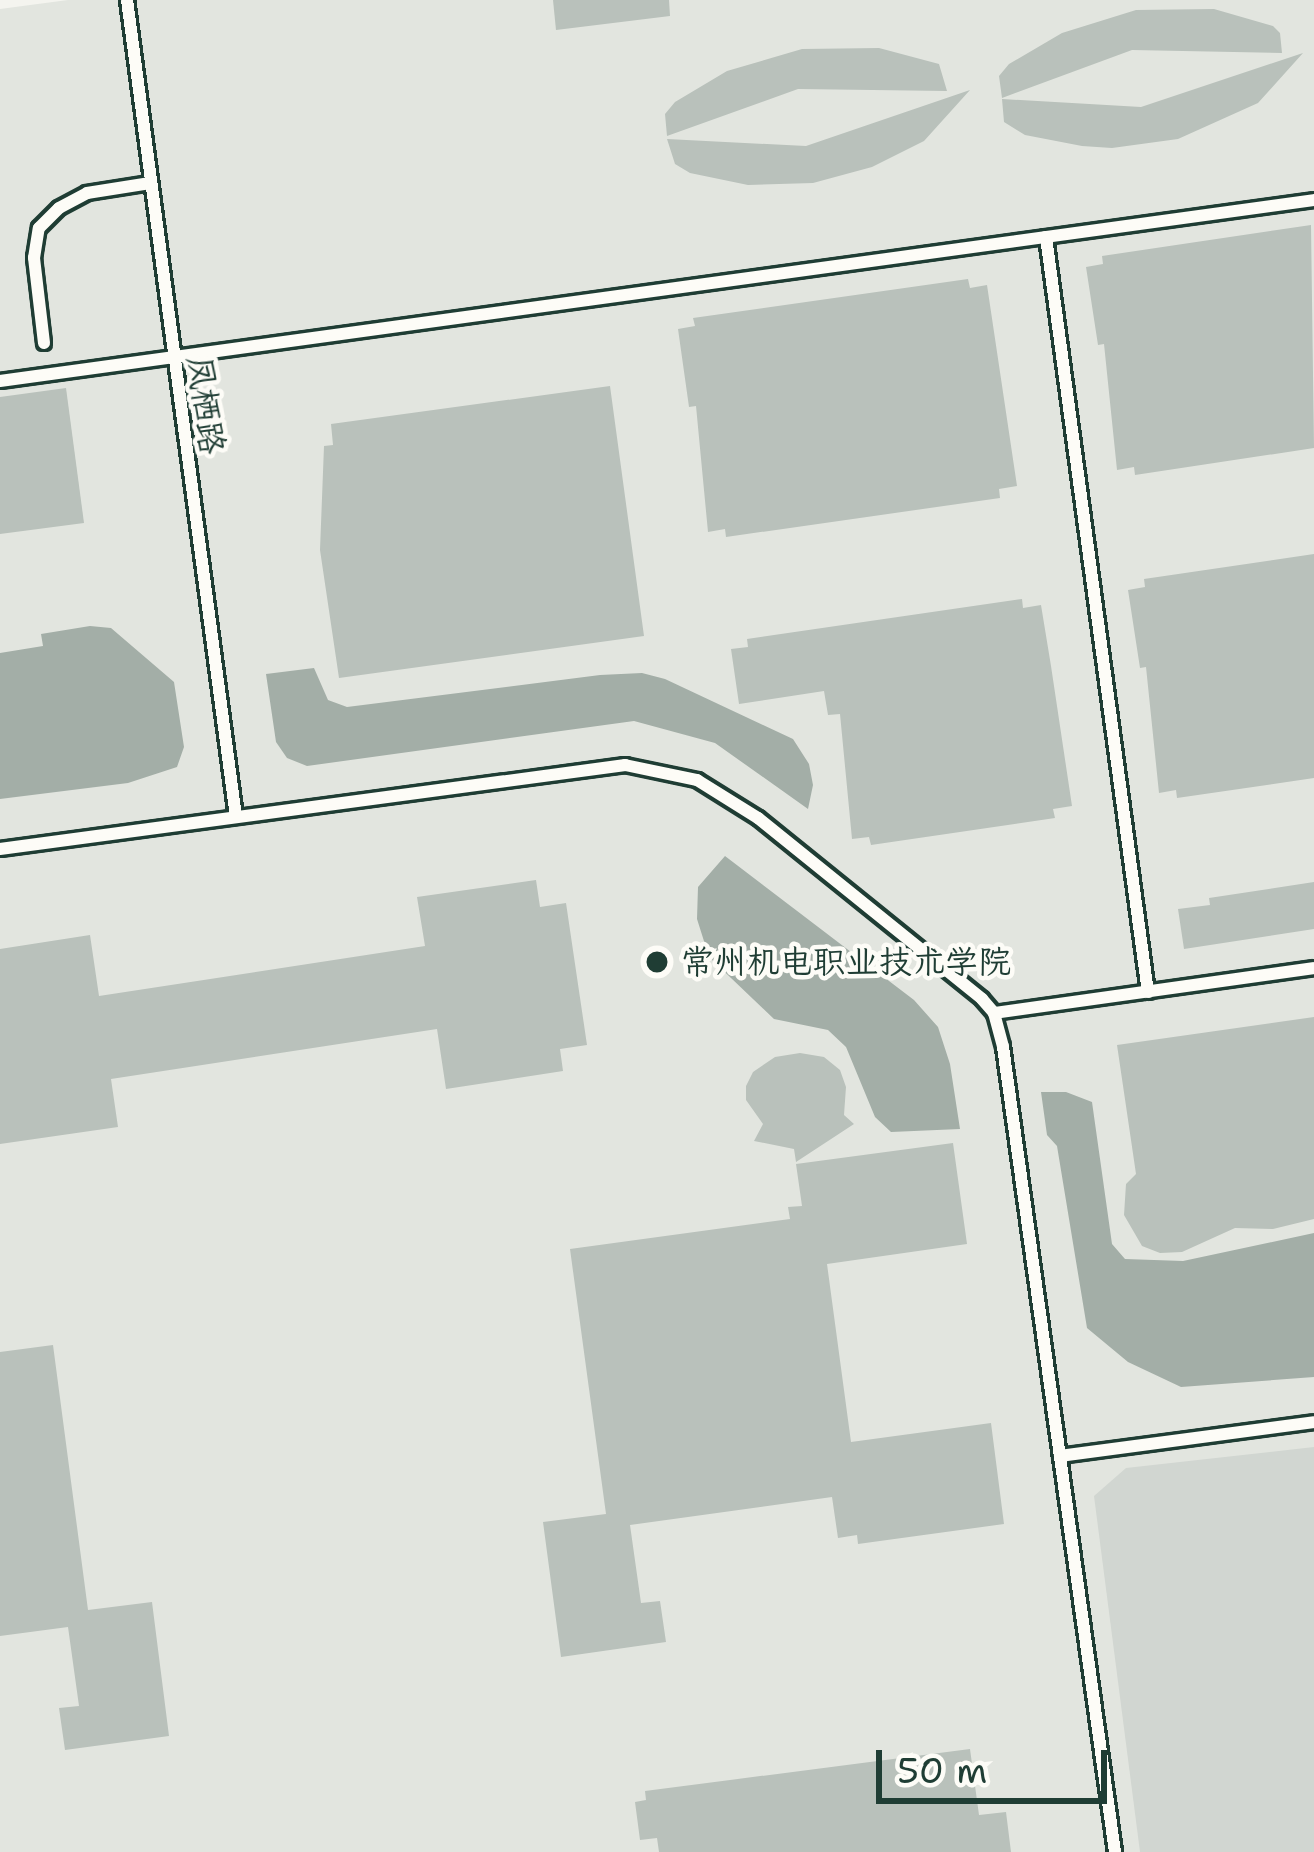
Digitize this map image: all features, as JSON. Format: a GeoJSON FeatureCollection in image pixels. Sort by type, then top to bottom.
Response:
{"type":"FeatureCollection","features":[{"type":"Feature","properties":{"kind":"lane","name":"凤栖路"},"geometry":{"type":"LineString","coordinates":[[127,0],[236,817]]}},
{"type":"Feature","properties":{"kind":"lane"},"geometry":{"type":"LineString","coordinates":[[44,343],[34,258],[39,228],[59,208],[87,193],[150,183]]}},
{"type":"Feature","properties":{"kind":"lane"},"geometry":{"type":"LineString","coordinates":[[0,382],[1314,200]]}},
{"type":"Feature","properties":{"kind":"lane"},"geometry":{"type":"LineString","coordinates":[[1046,237],[1148,992]]}},
{"type":"Feature","properties":{"kind":"lane"},"geometry":{"type":"LineString","coordinates":[[0,849],[625,765],[697,779],[758,818],[994,1013],[1004,1047],[1115,1852]]}},
{"type":"Feature","properties":{"kind":"lane"},"geometry":{"type":"LineString","coordinates":[[994,1013],[1314,968]]}},
{"type":"Feature","properties":{"kind":"lane"},"geometry":{"type":"LineString","coordinates":[[1060,1456],[1314,1422]]}},
{"type":"Feature","properties":{"kind":"shaded area","name":"常州机电职业技术学院"},"geometry":{"type":"Polygon","coordinates":[[[68,0],[1314,0],[1314,1852],[0,1852],[0,9],[68,0]]]}},
{"type":"Feature","properties":{"kind":"shaded area"},"geometry":{"type":"Polygon","coordinates":[[[90,626],[111,628],[174,682],[184,747],[177,767],[128,783],[0,799],[0,653],[43,646],[41,634],[90,626]]]}},
{"type":"Feature","properties":{"kind":"shaded area"},"geometry":{"type":"Polygon","coordinates":[[[314,668],[328,700],[347,707],[600,675],[642,673],[665,679],[793,739],[809,764],[813,785],[808,809],[715,743],[634,721],[307,766],[287,758],[276,742],[266,674],[314,668]]]}},
{"type":"Feature","properties":{"kind":"shaded area"},"geometry":{"type":"Polygon","coordinates":[[[725,856],[914,1000],[938,1027],[950,1064],[960,1129],[891,1132],[875,1117],[846,1047],[828,1030],[774,1019],[709,957],[697,919],[698,887],[725,856]]]}},
{"type":"Feature","properties":{"kind":"shaded area"},"geometry":{"type":"Polygon","coordinates":[[[1041,1092],[1066,1092],[1092,1102],[1112,1244],[1125,1259],[1183,1261],[1314,1233],[1314,1377],[1181,1387],[1128,1362],[1087,1328],[1057,1146],[1047,1135],[1041,1092]]]}},
{"type":"Feature","properties":{"kind":"shaded area"},"geometry":{"type":"Polygon","coordinates":[[[1314,1447],[1314,1852],[1140,1852],[1094,1496],[1126,1468],[1314,1447]]]}},
{"type":"Feature","properties":{"kind":"building"},"geometry":{"type":"Polygon","coordinates":[[[553,0],[669,0],[670,16],[556,30],[553,0]]]}},
{"type":"Feature","properties":{"kind":"building"},"geometry":{"type":"Polygon","coordinates":[[[1214,9],[1273,26],[1280,33],[1282,53],[1132,50],[1002,98],[999,76],[1009,64],[1062,33],[1136,10],[1214,9]]]}},
{"type":"Feature","properties":{"kind":"building"},"geometry":{"type":"Polygon","coordinates":[[[879,48],[939,64],[947,91],[798,89],[667,136],[665,114],[675,102],[727,71],[802,49],[879,48]]]}},
{"type":"Feature","properties":{"kind":"building"},"geometry":{"type":"Polygon","coordinates":[[[1303,53],[1258,103],[1178,139],[1112,148],[1082,146],[1025,135],[1004,122],[1002,99],[1141,107],[1303,53]]]}},
{"type":"Feature","properties":{"kind":"building"},"geometry":{"type":"Polygon","coordinates":[[[970,90],[924,141],[872,167],[813,183],[748,185],[690,173],[675,164],[667,139],[806,146],[970,90]]]}},
{"type":"Feature","properties":{"kind":"building"},"geometry":{"type":"Polygon","coordinates":[[[1311,225],[1314,448],[1135,475],[1134,467],[1117,470],[1104,344],[1098,345],[1086,267],[1103,264],[1102,256],[1311,225]]]}},
{"type":"Feature","properties":{"kind":"building"},"geometry":{"type":"Polygon","coordinates":[[[968,279],[970,288],[987,285],[1017,486],[999,489],[1000,498],[726,537],[725,529],[708,532],[696,406],[689,407],[678,329],[695,326],[693,318],[968,279]]]}},
{"type":"Feature","properties":{"kind":"building"},"geometry":{"type":"Polygon","coordinates":[[[610,386],[644,636],[339,678],[320,550],[324,446],[333,445],[331,424],[610,386]]]}},
{"type":"Feature","properties":{"kind":"building"},"geometry":{"type":"Polygon","coordinates":[[[66,388],[84,523],[0,534],[0,397],[66,388]]]}},
{"type":"Feature","properties":{"kind":"building"},"geometry":{"type":"Polygon","coordinates":[[[1314,554],[1314,778],[1177,798],[1176,790],[1159,793],[1146,667],[1140,668],[1128,590],[1145,587],[1144,579],[1314,554]]]}},
{"type":"Feature","properties":{"kind":"building"},"geometry":{"type":"Polygon","coordinates":[[[1022,599],[1023,608],[1041,605],[1051,666],[1072,806],[1053,809],[1055,818],[871,845],[869,837],[852,839],[840,714],[828,715],[824,691],[739,704],[731,649],[748,647],[747,639],[1022,599]]]}},
{"type":"Feature","properties":{"kind":"building"},"geometry":{"type":"Polygon","coordinates":[[[536,880],[540,907],[566,903],[587,1045],[560,1049],[563,1071],[446,1089],[437,1029],[111,1079],[118,1127],[0,1144],[0,949],[90,935],[99,996],[425,946],[417,897],[536,880]]]}},
{"type":"Feature","properties":{"kind":"building"},"geometry":{"type":"Polygon","coordinates":[[[1314,882],[1314,929],[1184,949],[1178,909],[1210,905],[1209,898],[1314,882]]]}},
{"type":"Feature","properties":{"kind":"building"},"geometry":{"type":"Polygon","coordinates":[[[1314,1017],[1314,1219],[1273,1229],[1235,1228],[1182,1252],[1160,1253],[1142,1246],[1124,1215],[1126,1184],[1136,1174],[1117,1045],[1314,1017]]]}},
{"type":"Feature","properties":{"kind":"building"},"geometry":{"type":"Polygon","coordinates":[[[800,1053],[824,1057],[840,1070],[846,1087],[844,1115],[854,1124],[796,1162],[794,1149],[754,1141],[763,1124],[746,1100],[746,1086],[753,1072],[775,1057],[800,1053]]]}},
{"type":"Feature","properties":{"kind":"building"},"geometry":{"type":"Polygon","coordinates":[[[953,1143],[967,1244],[827,1264],[851,1442],[991,1423],[1004,1524],[858,1544],[857,1535],[838,1538],[832,1497],[630,1525],[641,1603],[660,1601],[666,1642],[561,1657],[543,1522],[606,1514],[570,1249],[790,1219],[788,1207],[802,1206],[796,1164],[953,1143]]]}},
{"type":"Feature","properties":{"kind":"building"},"geometry":{"type":"Polygon","coordinates":[[[53,1345],[88,1610],[152,1602],[169,1736],[65,1750],[59,1708],[79,1706],[68,1627],[0,1636],[0,1352],[53,1345]]]}},
{"type":"Feature","properties":{"kind":"building"},"geometry":{"type":"Polygon","coordinates":[[[970,1749],[979,1815],[1006,1812],[1011,1852],[659,1852],[657,1838],[640,1840],[635,1802],[646,1800],[645,1791],[970,1749]]]}},
{"type":"Feature","properties":{"kind":"place","name":"常州机电职业技术学院"},"geometry":{"type":"Point","coordinates":[657,962]}}]}
